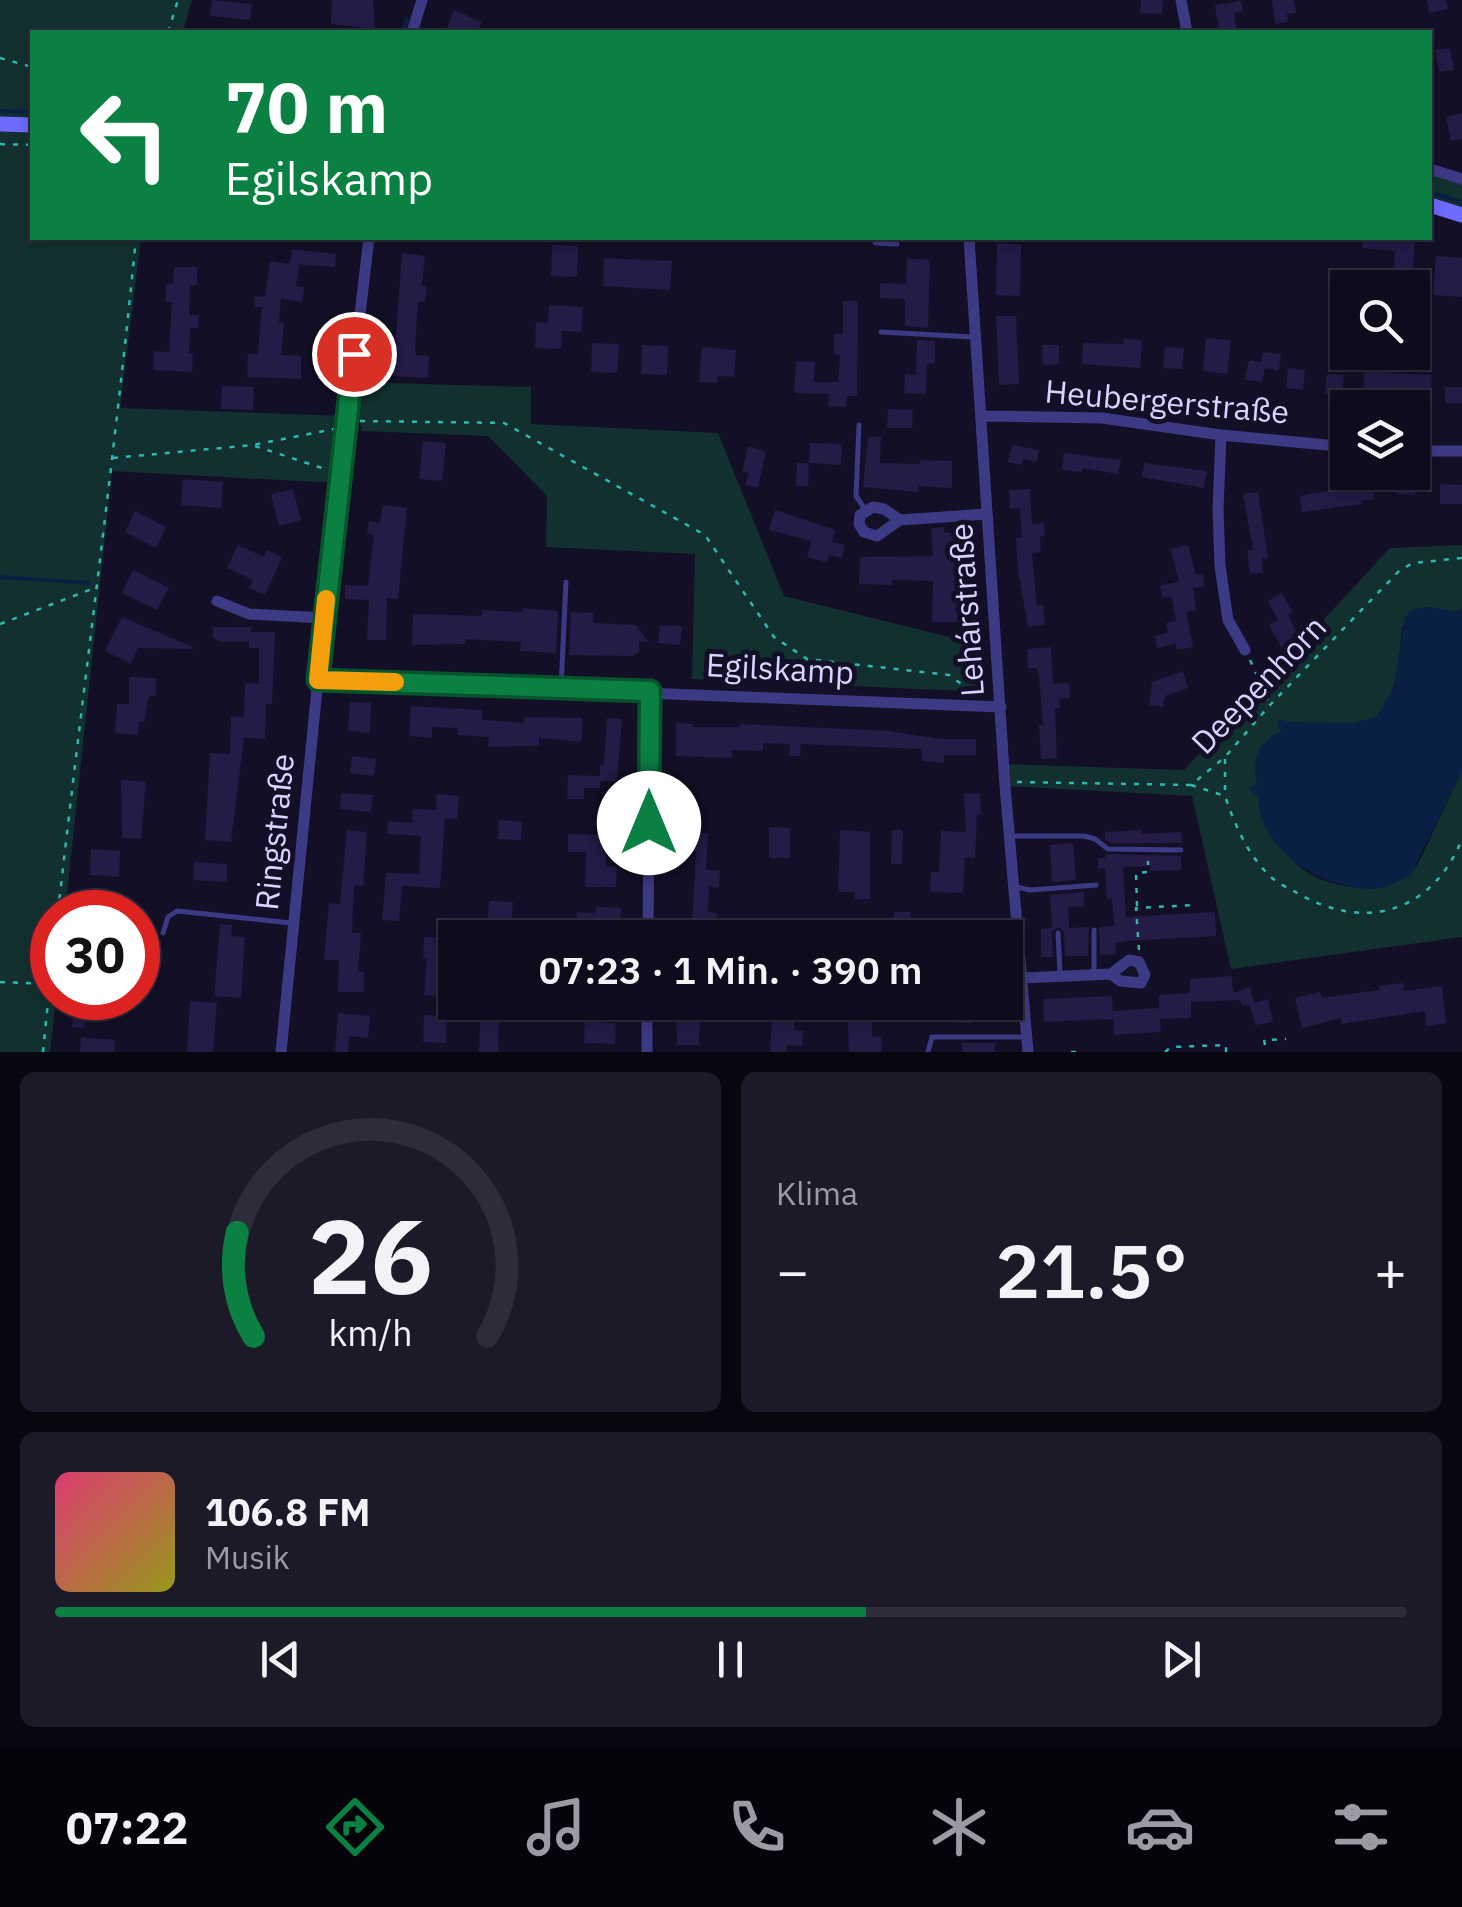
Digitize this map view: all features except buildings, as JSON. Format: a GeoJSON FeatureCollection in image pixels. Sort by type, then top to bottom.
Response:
{"type":"FeatureCollection","features":[{"type":"Feature","properties":{"kind":"street"},"geometry":{"type":"LineString","coordinates":[[413,30],[422,0]]}},
{"type":"Feature","properties":{"kind":"street"},"geometry":{"type":"LineString","coordinates":[[1181,0],[1187,30]]}},
{"type":"Feature","properties":{"kind":"street"},"geometry":{"type":"LineString","coordinates":[[0,124],[30,125]]}},
{"type":"Feature","properties":{"kind":"street"},"geometry":{"type":"LineString","coordinates":[[1432,170],[1462,179]]}},
{"type":"Feature","properties":{"kind":"street"},"geometry":{"type":"LineString","coordinates":[[1432,205],[1462,215]]}},
{"type":"Feature","properties":{"kind":"street","name":"Ringstraße"},"geometry":{"type":"LineString","coordinates":[[282,1052],[339,474],[369,240]]}},
{"type":"Feature","properties":{"kind":"street","name":"Lehárstraße"},"geometry":{"type":"LineString","coordinates":[[969,240],[988,514],[996,706],[1017,920]]}},
{"type":"Feature","properties":{"kind":"street","name":"Heubergerstraße"},"geometry":{"type":"LineString","coordinates":[[982,416],[1102,418],[1222,436],[1330,445]]}},
{"type":"Feature","properties":{"kind":"street"},"geometry":{"type":"LineString","coordinates":[[1222,436],[1220,566],[1228,620],[1245,650]]}},
{"type":"Feature","properties":{"kind":"street"},"geometry":{"type":"LineString","coordinates":[[1430,451],[1462,451]]}},
{"type":"Feature","properties":{"kind":"street"},"geometry":{"type":"LineString","coordinates":[[900,520],[884,509],[865,509],[859,524],[870,536],[876,536],[900,520],[988,514]]}},
{"type":"Feature","properties":{"kind":"street"},"geometry":{"type":"LineString","coordinates":[[217,601],[249,614],[324,618]]}},
{"type":"Feature","properties":{"kind":"street","name":"Egilskamp"},"geometry":{"type":"LineString","coordinates":[[318,680],[996,706]]}},
{"type":"Feature","properties":{"kind":"street"},"geometry":{"type":"LineString","coordinates":[[648,920],[650,691]]}},
{"type":"Feature","properties":{"kind":"street"},"geometry":{"type":"LineString","coordinates":[[1023,978],[1111,974],[1120,981],[1141,983],[1146,975],[1139,962],[1129,960],[1111,974]]}},
{"type":"Feature","properties":{"kind":"street","name":"Lehárstraße"},"geometry":{"type":"LineString","coordinates":[[1023,987],[1028,1052]]}},
{"type":"Feature","properties":{"kind":"street"},"geometry":{"type":"LineString","coordinates":[[647,1020],[647,1052]]}},
{"type":"Feature","properties":{"kind":"lane"},"geometry":{"type":"LineString","coordinates":[[875,244],[896,244]]}},
{"type":"Feature","properties":{"kind":"lane"},"geometry":{"type":"LineString","coordinates":[[881,332],[976,338]]}},
{"type":"Feature","properties":{"kind":"lane"},"geometry":{"type":"LineString","coordinates":[[859,426],[856,496],[865,509]]}},
{"type":"Feature","properties":{"kind":"lane"},"geometry":{"type":"LineString","coordinates":[[561,688],[566,582]]}},
{"type":"Feature","properties":{"kind":"lane"},"geometry":{"type":"LineString","coordinates":[[1010,836],[1084,836],[1108,849],[1181,850]]}},
{"type":"Feature","properties":{"kind":"lane"},"geometry":{"type":"LineString","coordinates":[[1014,886],[1030,890],[1096,885]]}},
{"type":"Feature","properties":{"kind":"lane"},"geometry":{"type":"LineString","coordinates":[[164,932],[168,917],[177,910],[294,924]]}},
{"type":"Feature","properties":{"kind":"lane"},"geometry":{"type":"LineString","coordinates":[[1094,930],[1094,974]]}},
{"type":"Feature","properties":{"kind":"lane"},"geometry":{"type":"LineString","coordinates":[[1058,933],[1060,976]]}},
{"type":"Feature","properties":{"kind":"lane"},"geometry":{"type":"LineString","coordinates":[[928,1052],[932,1036],[1026,1037]]}},
{"type":"Feature","properties":{"kind":"path"},"geometry":{"type":"LineString","coordinates":[[169,30],[178,0]]}},
{"type":"Feature","properties":{"kind":"path"},"geometry":{"type":"LineString","coordinates":[[0,58],[30,66]]}},
{"type":"Feature","properties":{"kind":"path"},"geometry":{"type":"LineString","coordinates":[[0,144],[30,144]]}},
{"type":"Feature","properties":{"kind":"path"},"geometry":{"type":"LineString","coordinates":[[60,890],[94,588],[114,458],[136,240]]}},
{"type":"Feature","properties":{"kind":"path"},"geometry":{"type":"LineString","coordinates":[[114,458],[253,445],[345,427],[366,419],[504,423],[706,535],[774,637],[807,659],[949,675],[996,706]]}},
{"type":"Feature","properties":{"kind":"path"},"geometry":{"type":"LineString","coordinates":[[253,445],[339,474]]}},
{"type":"Feature","properties":{"kind":"path","name":"Deepenhorn"},"geometry":{"type":"LineString","coordinates":[[1005,782],[1191,784],[1225,758],[1270,705],[1400,570],[1413,563],[1461,560]]}},
{"type":"Feature","properties":{"kind":"path"},"geometry":{"type":"LineString","coordinates":[[0,624],[94,588]]}},
{"type":"Feature","properties":{"kind":"path"},"geometry":{"type":"LineString","coordinates":[[1245,650],[1270,705]]}},
{"type":"Feature","properties":{"kind":"path"},"geometry":{"type":"LineString","coordinates":[[1225,758],[1226,796],[1251,853],[1272,879],[1317,904],[1362,915],[1406,906],[1444,871],[1462,839]]}},
{"type":"Feature","properties":{"kind":"path"},"geometry":{"type":"LineString","coordinates":[[1191,784],[1226,796]]}},
{"type":"Feature","properties":{"kind":"path"},"geometry":{"type":"LineString","coordinates":[[1139,962],[1136,873],[1148,872],[1147,848]]}},
{"type":"Feature","properties":{"kind":"path"},"geometry":{"type":"LineString","coordinates":[[1137,908],[1194,905]]}},
{"type":"Feature","properties":{"kind":"path"},"geometry":{"type":"LineString","coordinates":[[0,982],[30,983]]}},
{"type":"Feature","properties":{"kind":"path"},"geometry":{"type":"LineString","coordinates":[[43,1052],[46,1020]]}},
{"type":"Feature","properties":{"kind":"path"},"geometry":{"type":"LineString","coordinates":[[1265,1045],[1264,1040],[1286,1039]]}},
{"type":"Feature","properties":{"kind":"path"},"geometry":{"type":"LineString","coordinates":[[1165,1052],[1171,1047],[1226,1046],[1226,1052]]}},
{"type":"Feature","properties":{"kind":"path"},"geometry":{"type":"LineString","coordinates":[[1071,1052],[1084,1052]]}},
{"type":"Feature","properties":{"kind":"green space"},"geometry":{"type":"Polygon","coordinates":[[[0,0],[192,0],[184,30],[30,30],[30,240],[141,240],[120,408],[346,416],[338,483],[112,471],[67,890],[30,890],[30,1020],[54,1020],[50,1052],[0,1052],[0,0]]]}},
{"type":"Feature","properties":{"kind":"green space"},"geometry":{"type":"Polygon","coordinates":[[[1432,175],[1462,184],[1462,208],[1432,197],[1432,175]]]}},
{"type":"Feature","properties":{"kind":"green space"},"geometry":{"type":"Polygon","coordinates":[[[351,382],[531,387],[531,424],[718,433],[784,596],[981,645],[986,692],[692,679],[695,554],[546,547],[547,496],[488,436],[362,431],[351,382]]]}},
{"type":"Feature","properties":{"kind":"green space"},"geometry":{"type":"Polygon","coordinates":[[[1462,545],[1462,608],[1455,612],[1429,607],[1402,627],[1395,680],[1386,706],[1369,721],[1289,722],[1267,756],[1259,795],[1282,844],[1303,869],[1336,884],[1374,887],[1406,876],[1418,864],[1462,770],[1462,937],[1231,969],[1192,796],[1005,786],[1004,764],[1184,770],[1390,548],[1462,545]]]}},
{"type":"Feature","properties":{"kind":"water"},"geometry":{"type":"Polygon","coordinates":[[[1429,607],[1455,612],[1462,608],[1462,770],[1411,875],[1375,889],[1335,883],[1297,864],[1269,834],[1258,795],[1250,791],[1257,784],[1258,752],[1281,731],[1277,723],[1280,719],[1353,723],[1376,717],[1394,688],[1405,618],[1410,610],[1429,607]]]}},
{"type":"Feature","properties":{"kind":"waterway"},"geometry":{"type":"LineString","coordinates":[[404,30],[407,19]]}},
{"type":"Feature","properties":{"kind":"waterway"},"geometry":{"type":"LineString","coordinates":[[0,111],[30,112]]}},
{"type":"Feature","properties":{"kind":"waterway"},"geometry":{"type":"LineString","coordinates":[[1432,193],[1462,202]]}},
{"type":"Feature","properties":{"kind":"waterway"},"geometry":{"type":"LineString","coordinates":[[0,577],[89,583]]}},
{"type":"Feature","properties":{"kind":"slow traffic"},"geometry":{"type":"LineString","coordinates":[[326,599],[318,680],[395,682]]}},
{"type":"Feature","properties":{"kind":"route"},"geometry":{"type":"LineString","coordinates":[[354,354],[318,680],[650,691],[649,823]]}}]}
